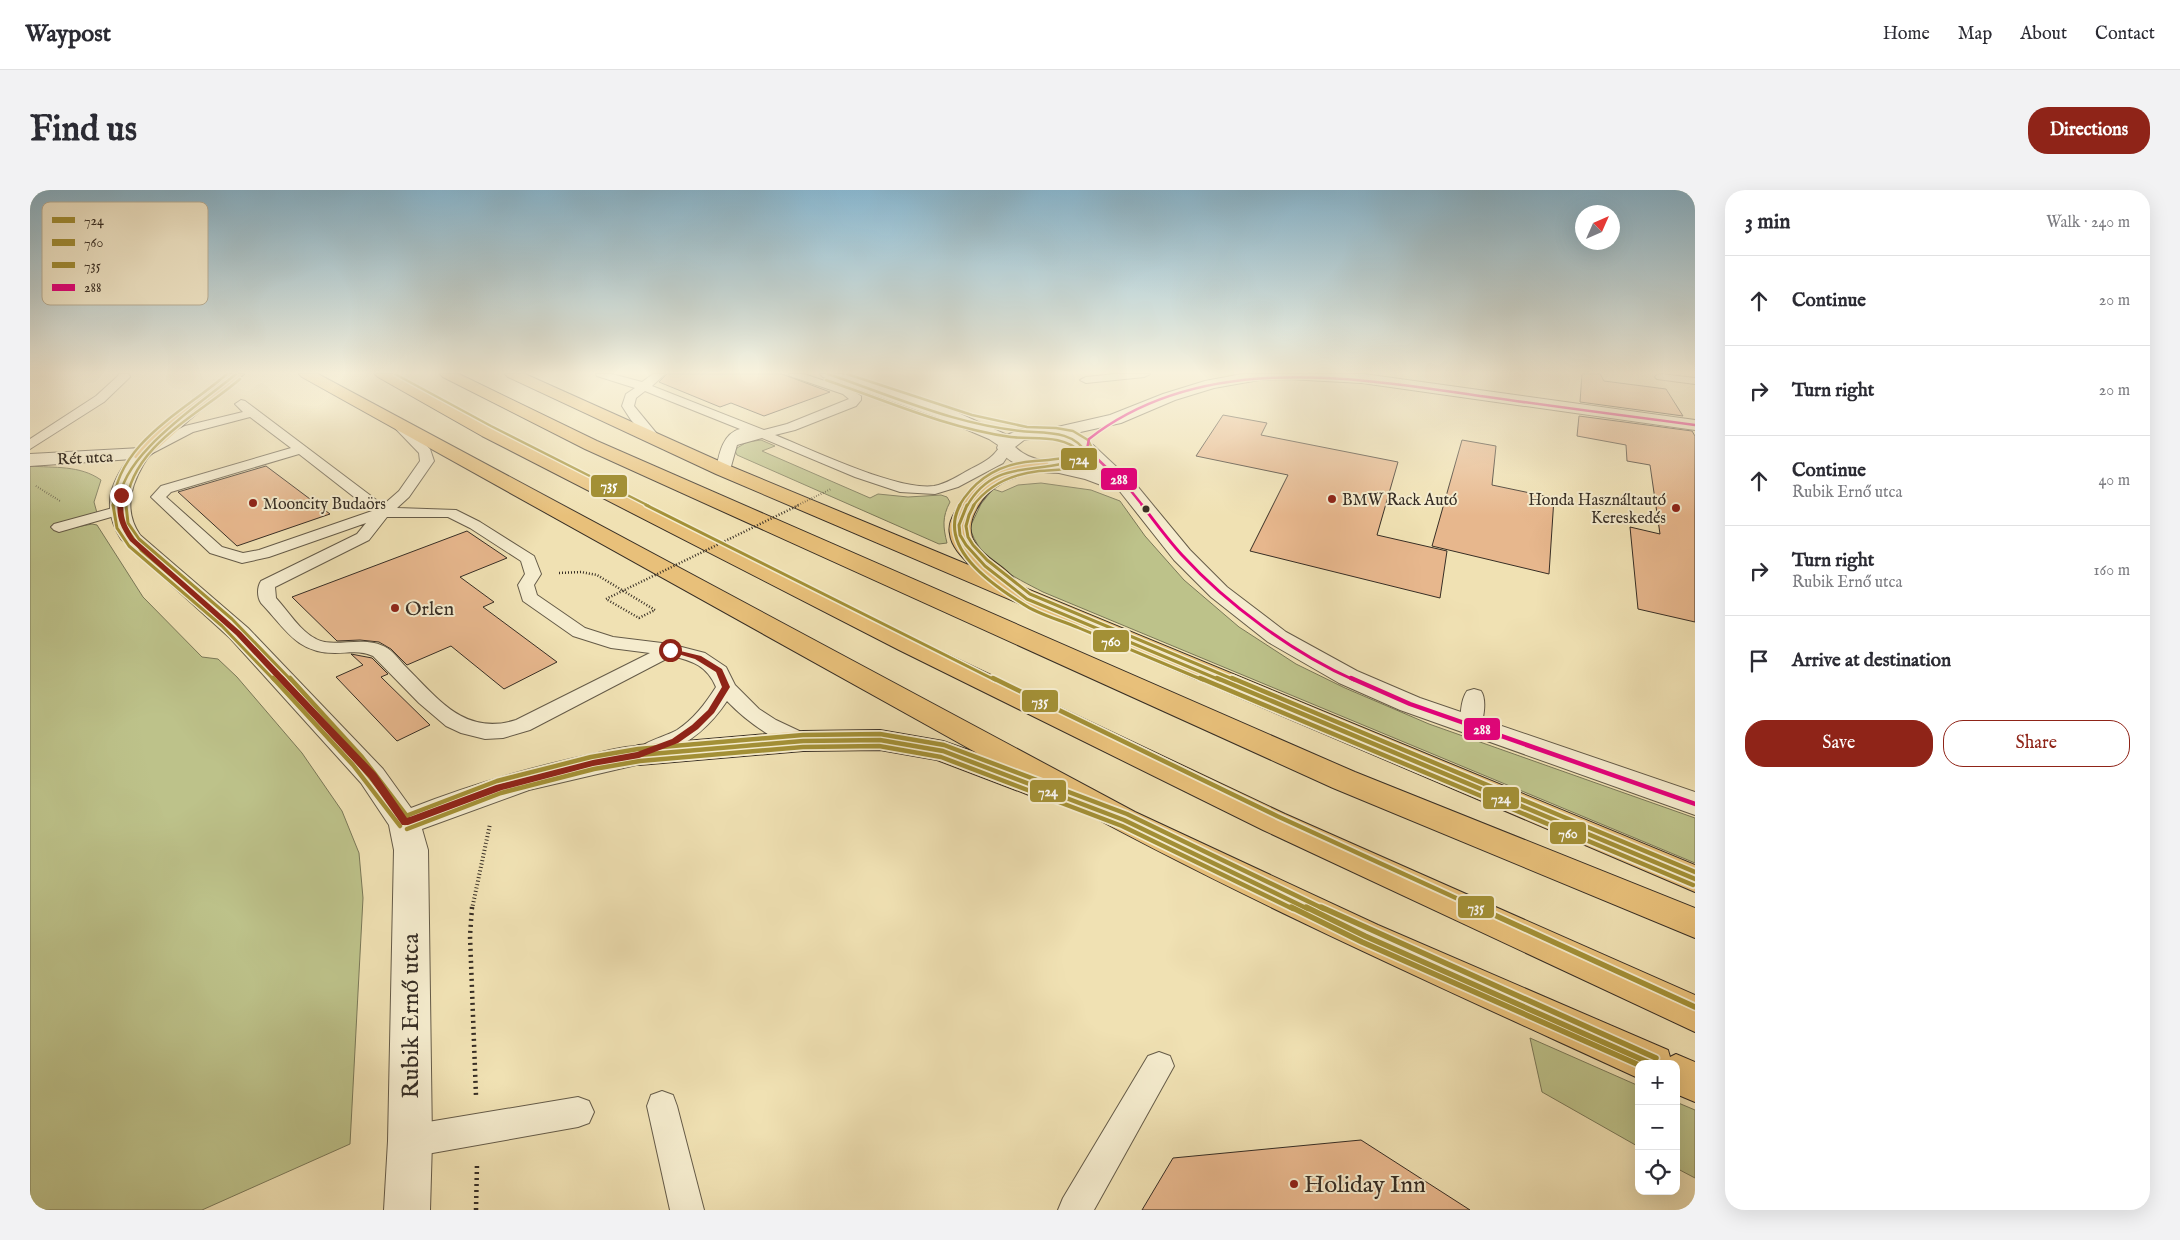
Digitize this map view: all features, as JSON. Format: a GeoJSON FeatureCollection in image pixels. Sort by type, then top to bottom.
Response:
{"type":"FeatureCollection","features":[{"type":"Feature","properties":{"kind":"highway"},"geometry":{"type":"LineString","coordinates":[[141,454],[177,422]]}},
{"type":"Feature","properties":{"kind":"highway"},"geometry":{"type":"LineString","coordinates":[[392,422],[1124,820],[1365,936],[1644,1060]]}},
{"type":"Feature","properties":{"kind":"highway"},"geometry":{"type":"LineString","coordinates":[[469,422],[917,649],[1274,822],[1695,1014]]}},
{"type":"Feature","properties":{"kind":"highway"},"geometry":{"type":"LineString","coordinates":[[544,422],[591,445],[1326,772],[1695,923]]}},
{"type":"Feature","properties":{"kind":"highway"},"geometry":{"type":"LineString","coordinates":[[616,422],[1027,600],[1267,698],[1695,879]]}},
{"type":"Feature","properties":{"kind":"highway"},"geometry":{"type":"LineString","coordinates":[[1027,600],[978,560],[962,540],[959,525],[966,506],[974,493],[984,485],[1008,471],[1046,465]]}},
{"type":"Feature","properties":{"kind":"highway"},"geometry":{"type":"LineString","coordinates":[[639,755],[802,740],[880,740],[943,751],[1124,820]]}},
{"type":"Feature","properties":{"kind":"highway"},"geometry":{"type":"LineString","coordinates":[[1680,1076],[1695,1082]]}},
{"type":"Feature","properties":{"kind":"street"},"geometry":{"type":"LineString","coordinates":[[964,422],[995,435],[1017,458],[1091,474],[1131,492]]}},
{"type":"Feature","properties":{"kind":"street"},"geometry":{"type":"LineString","coordinates":[[978,422],[1029,433]]}},
{"type":"Feature","properties":{"kind":"street"},"geometry":{"type":"LineString","coordinates":[[1007,446],[1019,435],[1053,433],[1103,422]]}},
{"type":"Feature","properties":{"kind":"street"},"geometry":{"type":"LineString","coordinates":[[1046,465],[1076,462],[1087,454],[1089,439],[1112,422]]}},
{"type":"Feature","properties":{"kind":"street"},"geometry":{"type":"LineString","coordinates":[[1671,422],[1695,425]]}},
{"type":"Feature","properties":{"kind":"street"},"geometry":{"type":"LineString","coordinates":[[1053,433],[1075,439],[1087,449],[1131,492],[1182,555],[1219,592],[1277,637],[1348,677],[1410,704],[1695,804]]}},
{"type":"Feature","properties":{"kind":"street","name":"Rét utca"},"geometry":{"type":"LineString","coordinates":[[30,460],[141,454]]}},
{"type":"Feature","properties":{"kind":"street","name":"Rubik Ernő utca"},"geometry":{"type":"LineString","coordinates":[[141,454],[131,465],[125,480],[120,510],[122,524],[132,539],[239,633],[372,776],[405,823],[410,850],[410,1141],[407,1210]]}},
{"type":"Feature","properties":{"kind":"street"},"geometry":{"type":"LineString","coordinates":[[405,823],[499,787],[593,763],[639,755]]}},
{"type":"Feature","properties":{"kind":"lane"},"geometry":{"type":"LineString","coordinates":[[30,445],[66,422]]}},
{"type":"Feature","properties":{"kind":"lane"},"geometry":{"type":"LineString","coordinates":[[141,454],[189,429],[218,422]]}},
{"type":"Feature","properties":{"kind":"lane"},"geometry":{"type":"LineString","coordinates":[[263,422],[383,512]]}},
{"type":"Feature","properties":{"kind":"lane"},"geometry":{"type":"LineString","coordinates":[[639,422],[656,440]]}},
{"type":"Feature","properties":{"kind":"lane"},"geometry":{"type":"LineString","coordinates":[[731,422],[884,483],[905,489],[934,490],[952,484],[998,460],[1007,446]]}},
{"type":"Feature","properties":{"kind":"lane"},"geometry":{"type":"LineString","coordinates":[[732,442],[805,422]]}},
{"type":"Feature","properties":{"kind":"lane"},"geometry":{"type":"LineString","coordinates":[[724,470],[726,452],[732,442],[740,435],[737,424]]}},
{"type":"Feature","properties":{"kind":"lane"},"geometry":{"type":"LineString","coordinates":[[398,425],[425,452],[427,461],[404,494],[383,512],[363,537],[267,585],[267,599],[309,642],[326,647],[355,647],[379,652],[450,720],[473,730],[490,733],[511,730],[589,693],[670,650]]}},
{"type":"Feature","properties":{"kind":"lane"},"geometry":{"type":"LineString","coordinates":[[299,450],[166,489],[158,496],[216,550],[242,558],[263,554],[383,512],[451,513],[475,525],[528,559],[533,574],[526,586],[529,597],[579,632],[611,642],[670,650],[698,657],[719,671],[726,687],[742,706],[768,726],[802,740]]}},
{"type":"Feature","properties":{"kind":"lane"},"geometry":{"type":"LineString","coordinates":[[59,527],[120,510]]}},
{"type":"Feature","properties":{"kind":"lane"},"geometry":{"type":"LineString","coordinates":[[639,755],[675,741],[695,727],[711,711],[726,687]]}},
{"type":"Feature","properties":{"kind":"lane"},"geometry":{"type":"LineString","coordinates":[[1470,726],[1474,695]]}},
{"type":"Feature","properties":{"kind":"lane"},"geometry":{"type":"LineString","coordinates":[[1075,1210],[1159,1066]]}},
{"type":"Feature","properties":{"kind":"lane"},"geometry":{"type":"LineString","coordinates":[[662,1106],[687,1210]]}},
{"type":"Feature","properties":{"kind":"lane"},"geometry":{"type":"LineString","coordinates":[[410,1141],[578,1112]]}},
{"type":"Feature","properties":{"kind":"path"},"geometry":{"type":"LineString","coordinates":[[533,574],[581,572],[597,576],[655,610],[639,618],[606,599],[831,489]]}},
{"type":"Feature","properties":{"kind":"path"},"geometry":{"type":"LineString","coordinates":[[476,1210],[478,1130],[470,936],[472,901],[499,787]]}},
{"type":"Feature","properties":{"kind":"green space"},"geometry":{"type":"Polygon","coordinates":[[[761,440],[775,446],[762,451],[870,498],[878,494],[908,497],[941,495],[947,497],[950,502],[944,522],[947,543],[939,544],[737,455],[735,451],[737,448],[747,442],[761,440]]]}},
{"type":"Feature","properties":{"kind":"green space"},"geometry":{"type":"Polygon","coordinates":[[[30,466],[76,470],[93,475],[101,480],[94,502],[97,513],[62,530],[92,524],[97,525],[143,597],[202,657],[218,659],[237,677],[302,753],[342,811],[359,853],[363,898],[350,1144],[202,1210],[30,1210],[30,466]]]}},
{"type":"Feature","properties":{"kind":"green space"},"geometry":{"type":"Polygon","coordinates":[[[1041,483],[1091,490],[1120,501],[1145,536],[1184,580],[1239,627],[1296,664],[1345,688],[1429,724],[1695,818],[1695,863],[1043,592],[1009,574],[981,549],[974,539],[970,527],[981,504],[993,489],[1002,492],[1018,485],[1041,483]]]}},
{"type":"Feature","properties":{"kind":"green space"},"geometry":{"type":"Polygon","coordinates":[[[1530,1038],[1635,1084],[1635,1145],[1542,1092],[1530,1038]]]}},
{"type":"Feature","properties":{"kind":"green space"},"geometry":{"type":"Polygon","coordinates":[[[1680,1104],[1695,1110],[1695,1178],[1680,1170],[1680,1104]]]}},
{"type":"Feature","properties":{"kind":"building","name":"BMW Rack Autó"},"geometry":{"type":"Polygon","coordinates":[[[1219,422],[1259,422],[1267,423],[1261,435],[1398,462],[1377,535],[1447,551],[1440,598],[1250,551],[1288,475],[1196,456],[1219,422]]]}},
{"type":"Feature","properties":{"kind":"building"},"geometry":{"type":"Polygon","coordinates":[[[1578,422],[1621,422],[1692,431],[1695,436],[1695,622],[1638,609],[1630,527],[1660,534],[1650,465],[1627,461],[1626,445],[1577,436],[1578,422]]]}},
{"type":"Feature","properties":{"kind":"building"},"geometry":{"type":"Polygon","coordinates":[[[1462,440],[1496,446],[1492,485],[1554,498],[1549,574],[1432,546],[1462,440]]]}},
{"type":"Feature","properties":{"kind":"building","name":"Mooncity Budaörs"},"geometry":{"type":"Polygon","coordinates":[[[266,466],[330,514],[237,546],[178,492],[266,466]]]}},
{"type":"Feature","properties":{"kind":"building","name":"Orlen"},"geometry":{"type":"Polygon","coordinates":[[[467,531],[507,558],[460,577],[494,602],[483,607],[557,662],[504,689],[451,646],[407,665],[391,649],[379,642],[360,640],[337,641],[292,597],[467,531]]]}},
{"type":"Feature","properties":{"kind":"building"},"geometry":{"type":"Polygon","coordinates":[[[351,654],[372,658],[388,674],[381,677],[430,725],[397,741],[336,677],[363,665],[351,654]]]}},
{"type":"Feature","properties":{"kind":"building","name":"Holiday Inn"},"geometry":{"type":"Polygon","coordinates":[[[1361,1140],[1470,1210],[1142,1210],[1173,1158],[1361,1140]]]}},
{"type":"Feature","properties":{"kind":"transit line","name":"760"},"geometry":{"type":"LineString","coordinates":[[165,422],[139,446],[128,460],[119,477],[113,499],[113,514],[117,528],[129,546],[138,555],[222,626],[252,656],[353,765],[378,794],[400,826]]}},
{"type":"Feature","properties":{"kind":"transit line","name":"724"},"geometry":{"type":"LineString","coordinates":[[177,422],[145,451],[128,474],[119,498],[123,523],[141,550],[256,650],[358,761],[383,791],[405,823]]}},
{"type":"Feature","properties":{"kind":"transit line","name":"735"},"geometry":{"type":"LineString","coordinates":[[185,422],[149,454],[138,469],[128,490],[126,501],[128,523],[139,539],[232,619],[261,648],[362,757],[387,787],[410,820]]}},
{"type":"Feature","properties":{"kind":"transit line","name":"735"},"geometry":{"type":"LineString","coordinates":[[483,422],[911,639],[1277,816],[1695,1007]]}},
{"type":"Feature","properties":{"kind":"transit line","name":"760"},"geometry":{"type":"LineString","coordinates":[[946,422],[1012,437],[1039,438],[1068,443],[1080,452],[1064,458],[1024,461],[1006,465],[988,474],[973,487],[955,514],[953,525],[955,537],[960,548],[991,580],[1024,605],[1693,885]]}},
{"type":"Feature","properties":{"kind":"transit line","name":"724"},"geometry":{"type":"LineString","coordinates":[[971,422],[1012,430],[1055,433],[1066,436],[1075,439],[1082,445],[1087,454],[1069,463],[1020,469],[1004,473],[993,479],[974,495],[961,519],[959,525],[960,535],[974,556],[996,576],[1027,599],[1695,879]]}},
{"type":"Feature","properties":{"kind":"transit line","name":"735"},"geometry":{"type":"LineString","coordinates":[[998,422],[1027,427],[1067,429],[1088,440],[1093,452],[1093,456],[1082,466],[1030,472],[1002,482],[985,493],[972,508],[966,530],[973,545],[996,568],[1030,594],[1695,872]]}},
{"type":"Feature","properties":{"kind":"transit line","name":"288"},"geometry":{"type":"LineString","coordinates":[[1115,422],[1089,439],[1087,449],[1131,491],[1182,555],[1219,592],[1277,637],[1348,677],[1410,704],[1695,804]]}},
{"type":"Feature","properties":{"kind":"transit line","name":"288"},"geometry":{"type":"LineString","coordinates":[[1670,422],[1695,425]]}},
{"type":"Feature","properties":{"kind":"transit line","name":"735"},"geometry":{"type":"LineString","coordinates":[[403,817],[497,781],[591,757],[638,749],[803,735],[880,734],[944,745],[1127,814],[1368,930],[1656,1058]]}},
{"type":"Feature","properties":{"kind":"transit line","name":"724"},"geometry":{"type":"LineString","coordinates":[[405,823],[499,787],[593,763],[639,755],[803,741],[880,740],[943,751],[1124,820],[1365,936],[1643,1060]]}},
{"type":"Feature","properties":{"kind":"transit line","name":"760"},"geometry":{"type":"LineString","coordinates":[[407,829],[501,793],[594,769],[640,761],[803,747],[879,746],[941,757],[1122,826],[1362,942],[1635,1063]]}},
{"type":"Feature","properties":{"kind":"place","name":"BMW Rack Autó"},"geometry":{"type":"Point","coordinates":[1332,499]}},
{"type":"Feature","properties":{"kind":"place","name":"Mooncity Budaörs"},"geometry":{"type":"Point","coordinates":[253,503]}},
{"type":"Feature","properties":{"kind":"place","name":"Honda Használtautó Kereskedés"},"geometry":{"type":"Point","coordinates":[1676,508]}},
{"type":"Feature","properties":{"kind":"place","name":"Orlen"},"geometry":{"type":"Point","coordinates":[395,608]}},
{"type":"Feature","properties":{"kind":"place","name":"Holiday Inn"},"geometry":{"type":"Point","coordinates":[1294,1184]}},
{"type":"Feature","properties":{"kind":"route"},"geometry":{"type":"LineString","coordinates":[[121,495],[120,510],[122,524],[132,539],[239,633],[372,776],[405,823],[499,787],[593,763],[639,755],[675,741],[695,727],[711,711],[726,687],[719,671],[698,657],[670,650]]}}]}
